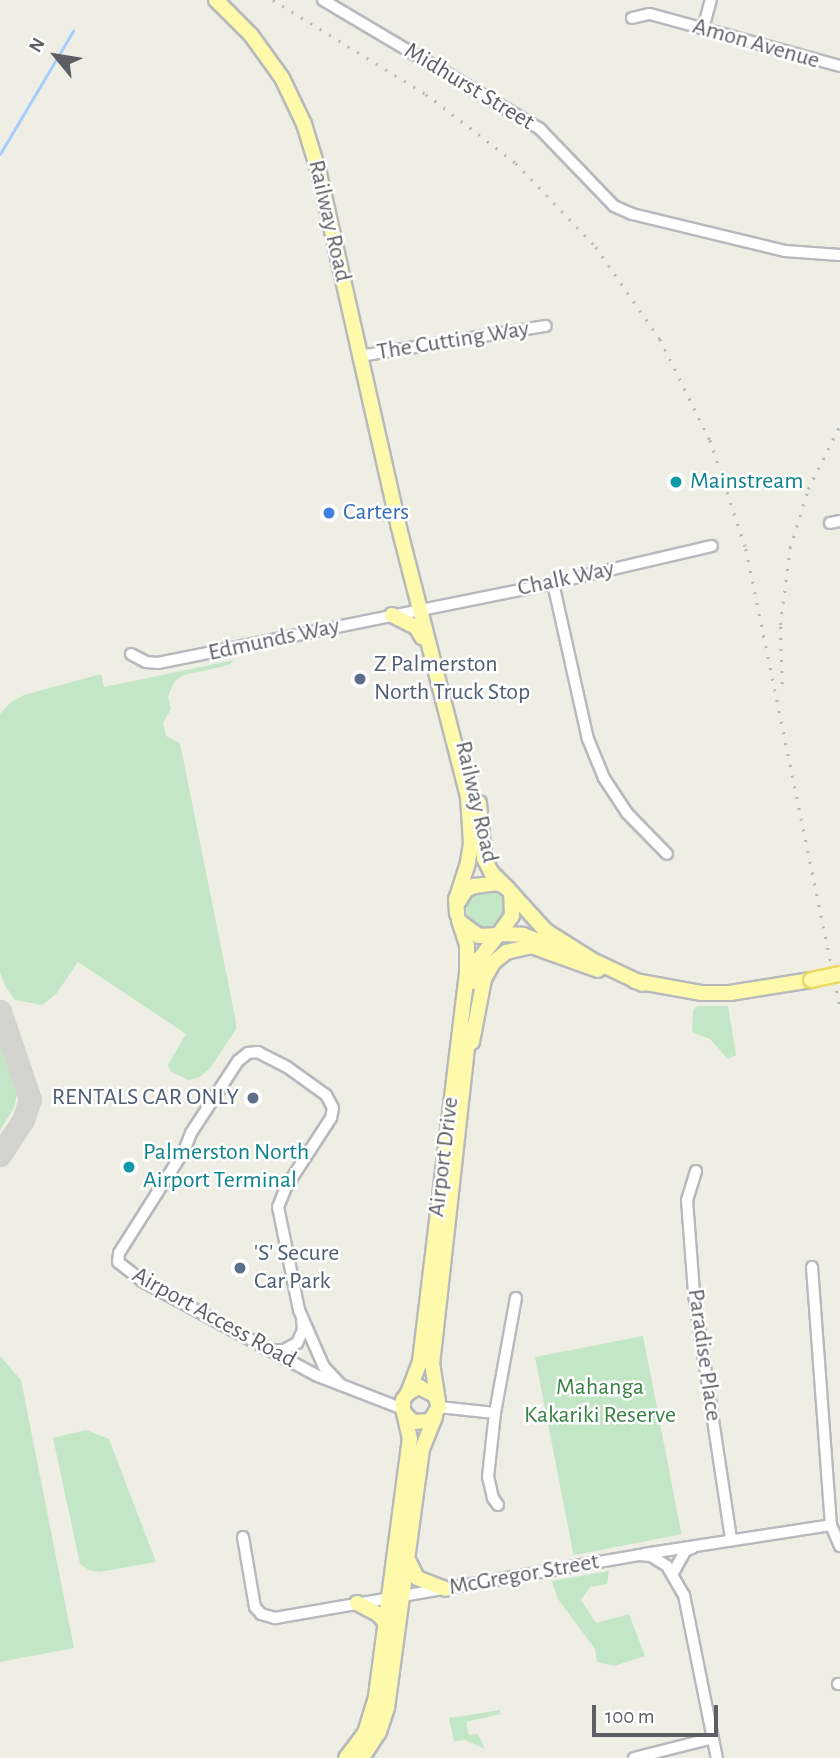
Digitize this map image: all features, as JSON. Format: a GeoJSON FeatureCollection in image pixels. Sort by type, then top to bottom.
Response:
{"type":"FeatureCollection","features":[{"type":"Feature","properties":{"kind":"main road","name":"Railway Road"},"geometry":{"type":"LineString","coordinates":[[216,0],[267,56],[304,124],[319,173],[386,468],[480,810],[484,858],[491,872],[546,931],[592,960],[643,984]]}},
{"type":"Feature","properties":{"kind":"main road","name":"Railway Road"},"geometry":{"type":"LineString","coordinates":[[423,609],[472,822],[468,863],[456,899],[458,917]]}},
{"type":"Feature","properties":{"kind":"main road"},"geometry":{"type":"LineString","coordinates":[[392,615],[407,621],[421,635],[435,686],[448,718]]}},
{"type":"Feature","properties":{"kind":"main road"},"geometry":{"type":"LineString","coordinates":[[490,883],[509,890],[512,916],[499,934],[479,936],[464,927],[458,917],[461,897],[474,886],[490,883]]}},
{"type":"Feature","properties":{"kind":"main road","name":"Airport Drive"},"geometry":{"type":"LineString","coordinates":[[362,1758],[373,1743],[384,1719],[410,1439],[405,1403],[420,1361],[467,973],[467,945],[458,917]]}},
{"type":"Feature","properties":{"kind":"main road","name":"Railway Road"},"geometry":{"type":"LineString","coordinates":[[499,934],[539,940],[609,974],[682,992],[730,993],[840,974]]}},
{"type":"Feature","properties":{"kind":"main road","name":"Airport Drive"},"geometry":{"type":"LineString","coordinates":[[346,1758],[358,1744],[370,1721],[384,1621],[407,1558],[422,1449],[438,1407],[432,1365],[477,967],[484,951],[499,934]]}},
{"type":"Feature","properties":{"kind":"main road"},"geometry":{"type":"LineString","coordinates":[[465,1075],[484,979],[501,955],[516,948],[531,946],[609,974]]}},
{"type":"Feature","properties":{"kind":"main road"},"geometry":{"type":"LineString","coordinates":[[425,1388],[438,1407],[424,1423],[413,1422],[405,1403],[425,1388]]}},
{"type":"Feature","properties":{"kind":"main road"},"geometry":{"type":"LineString","coordinates":[[407,1558],[417,1578],[445,1589]]}},
{"type":"Feature","properties":{"kind":"main road"},"geometry":{"type":"LineString","coordinates":[[357,1603],[378,1614],[384,1621]]}},
{"type":"Feature","properties":{"kind":"street","name":"Midhurst Street"},"geometry":{"type":"LineString","coordinates":[[323,0],[540,129],[614,206],[632,214],[785,251],[840,255]]}},
{"type":"Feature","properties":{"kind":"street"},"geometry":{"type":"LineString","coordinates":[[703,29],[711,0]]}},
{"type":"Feature","properties":{"kind":"street","name":"Amon Avenue"},"geometry":{"type":"LineString","coordinates":[[632,18],[650,14],[840,66]]}},
{"type":"Feature","properties":{"kind":"street","name":"The Cutting Way"},"geometry":{"type":"LineString","coordinates":[[360,356],[546,326]]}},
{"type":"Feature","properties":{"kind":"street","name":"Chalk Way"},"geometry":{"type":"LineString","coordinates":[[423,609],[553,583],[712,546]]}},
{"type":"Feature","properties":{"kind":"street"},"geometry":{"type":"LineString","coordinates":[[553,583],[588,739],[604,778],[627,813],[667,854]]}},
{"type":"Feature","properties":{"kind":"street","name":"Edmunds Way"},"geometry":{"type":"LineString","coordinates":[[131,654],[146,662],[158,663],[423,609]]}},
{"type":"Feature","properties":{"kind":"street","name":"Airport Access Road"},"geometry":{"type":"LineString","coordinates":[[341,1385],[324,1367],[299,1310],[278,1207],[286,1187],[331,1118],[333,1108],[326,1095],[287,1067],[264,1054],[253,1052],[238,1061],[191,1133],[185,1149],[118,1258],[122,1268],[318,1376],[341,1385],[379,1398],[405,1403]]}},
{"type":"Feature","properties":{"kind":"street","name":"Paradise Place"},"geometry":{"type":"LineString","coordinates":[[695,1171],[687,1200],[694,1294],[731,1540]]}},
{"type":"Feature","properties":{"kind":"street"},"geometry":{"type":"LineString","coordinates":[[812,1266],[831,1525],[840,1546]]}},
{"type":"Feature","properties":{"kind":"street"},"geometry":{"type":"LineString","coordinates":[[498,1505],[492,1498],[488,1477],[495,1413],[516,1298]]}},
{"type":"Feature","properties":{"kind":"street"},"geometry":{"type":"LineString","coordinates":[[273,1350],[290,1348],[299,1339],[303,1326],[299,1310]]}},
{"type":"Feature","properties":{"kind":"street"},"geometry":{"type":"LineString","coordinates":[[438,1407],[495,1413]]}},
{"type":"Feature","properties":{"kind":"street","name":"McGregor Street"},"geometry":{"type":"LineString","coordinates":[[243,1536],[256,1607],[261,1614],[275,1618],[659,1550],[695,1547],[831,1525]]}},
{"type":"Feature","properties":{"kind":"street"},"geometry":{"type":"LineString","coordinates":[[673,1573],[685,1551],[695,1547]]}},
{"type":"Feature","properties":{"kind":"street"},"geometry":{"type":"LineString","coordinates":[[639,1555],[660,1561],[673,1573],[684,1595],[717,1758]]}},
{"type":"Feature","properties":{"kind":"street"},"geometry":{"type":"LineString","coordinates":[[634,1758],[713,1738]]}},
{"type":"Feature","properties":{"kind":"green space"},"geometry":{"type":"Polygon","coordinates":[[[234,660],[229,665],[184,675],[175,681],[168,696],[171,709],[163,723],[166,736],[180,743],[236,1022],[236,1029],[211,1067],[200,1077],[188,1080],[170,1071],[168,1065],[186,1034],[78,962],[56,994],[42,1005],[15,1000],[5,986],[0,972],[0,714],[11,702],[24,695],[101,674],[104,687],[234,660]]]}},
{"type":"Feature","properties":{"kind":"green space"},"geometry":{"type":"Polygon","coordinates":[[[494,889],[505,899],[507,913],[495,929],[481,930],[467,917],[466,904],[473,892],[494,889]]]}},
{"type":"Feature","properties":{"kind":"green space"},"geometry":{"type":"Polygon","coordinates":[[[697,1006],[728,1006],[736,1055],[728,1059],[710,1039],[692,1032],[693,1011],[697,1006]]]}},
{"type":"Feature","properties":{"kind":"green space"},"geometry":{"type":"Polygon","coordinates":[[[0,1046],[17,1095],[14,1108],[0,1130],[0,1046]]]}},
{"type":"Feature","properties":{"kind":"green space","name":"Mahanga Kakariki Reserve"},"geometry":{"type":"Polygon","coordinates":[[[643,1336],[682,1534],[574,1555],[535,1357],[643,1336]]]}},
{"type":"Feature","properties":{"kind":"green space"},"geometry":{"type":"Polygon","coordinates":[[[0,1356],[21,1380],[74,1648],[0,1662],[0,1356]]]}},
{"type":"Feature","properties":{"kind":"green space"},"geometry":{"type":"Polygon","coordinates":[[[86,1430],[109,1439],[156,1562],[99,1572],[80,1564],[53,1438],[86,1430]]]}},
{"type":"Feature","properties":{"kind":"green space"},"geometry":{"type":"Polygon","coordinates":[[[609,1571],[607,1584],[590,1587],[581,1600],[596,1623],[629,1614],[645,1656],[614,1666],[597,1662],[595,1649],[558,1599],[552,1581],[609,1571]]]}},
{"type":"Feature","properties":{"kind":"green space"},"geometry":{"type":"Polygon","coordinates":[[[500,1710],[501,1714],[466,1722],[469,1735],[478,1734],[485,1749],[465,1740],[454,1741],[449,1718],[500,1710]]]}},
{"type":"Feature","properties":{"kind":"waterway"},"geometry":{"type":"LineString","coordinates":[[0,154],[73,31]]}},
{"type":"Feature","properties":{"kind":"taxiway"},"geometry":{"type":"LineString","coordinates":[[0,1011],[30,1099],[23,1120],[0,1155]]}},
{"type":"Feature","properties":{"kind":"railway"},"geometry":{"type":"LineString","coordinates":[[273,0],[426,94],[516,163],[596,247],[660,339],[710,440],[746,549],[840,1007]]}},
{"type":"Feature","properties":{"kind":"railway"},"geometry":{"type":"LineString","coordinates":[[782,684],[780,625],[790,548],[808,489],[840,425]]}},
{"type":"Feature","properties":{"kind":"place","name":"Mainstream"},"geometry":{"type":"Point","coordinates":[676,482]}},
{"type":"Feature","properties":{"kind":"place","name":"Carters"},"geometry":{"type":"Point","coordinates":[329,513]}},
{"type":"Feature","properties":{"kind":"place","name":"Z Palmerston North Truck Stop"},"geometry":{"type":"Point","coordinates":[360,679]}},
{"type":"Feature","properties":{"kind":"place","name":"RENTALS CAR ONLY"},"geometry":{"type":"Point","coordinates":[253,1098]}},
{"type":"Feature","properties":{"kind":"place","name":"Palmerston North Airport Terminal"},"geometry":{"type":"Point","coordinates":[129,1167]}},
{"type":"Feature","properties":{"kind":"place","name":"'S' Secure Car Park"},"geometry":{"type":"Point","coordinates":[240,1268]}}]}
